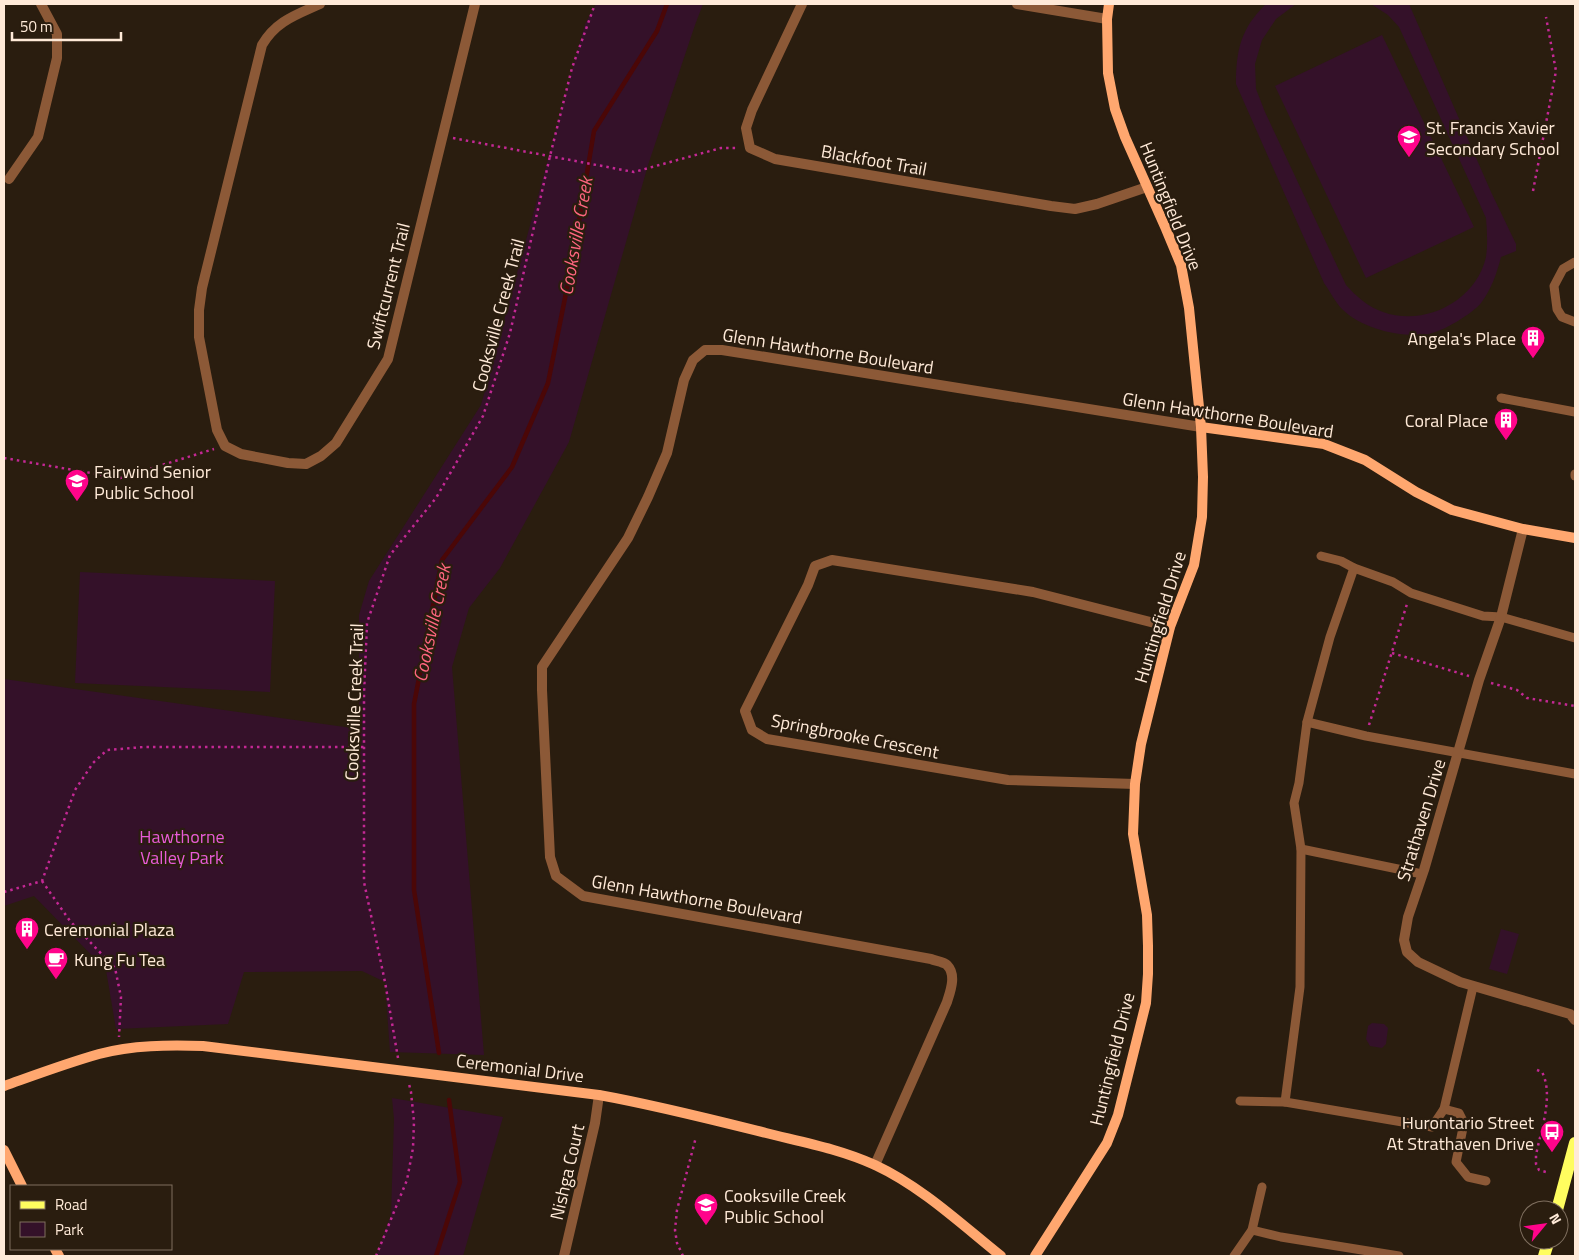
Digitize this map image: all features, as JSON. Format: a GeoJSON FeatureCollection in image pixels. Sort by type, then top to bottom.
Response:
{"type":"FeatureCollection","features":[{"type":"Feature","properties":{"kind":"main road"},"geometry":{"type":"LineString","coordinates":[[1560,1200],[1575,1143]]}},
{"type":"Feature","properties":{"kind":"street"},"geometry":{"type":"LineString","coordinates":[[9,179],[38,137],[57,58],[57,34],[41,4]]}},
{"type":"Feature","properties":{"kind":"street"},"geometry":{"type":"LineString","coordinates":[[225,446],[217,430],[199,337],[199,310],[202,288],[262,45],[268,34],[282,22],[320,4]]}},
{"type":"Feature","properties":{"kind":"street","name":"Swiftcurrent Trail"},"geometry":{"type":"LineString","coordinates":[[225,446],[241,454],[288,463],[306,464],[321,456],[336,443],[388,359],[476,4]]}},
{"type":"Feature","properties":{"kind":"street"},"geometry":{"type":"LineString","coordinates":[[750,148],[746,128],[752,110],[802,4]]}},
{"type":"Feature","properties":{"kind":"street"},"geometry":{"type":"LineString","coordinates":[[1016,4],[1107,19]]}},
{"type":"Feature","properties":{"kind":"street","name":"Huntingfield Drive"},"geometry":{"type":"LineString","coordinates":[[1035,1256],[1107,1143],[1118,1115],[1146,1003],[1148,974],[1147,915],[1133,834],[1135,784],[1141,744],[1170,627],[1194,566],[1202,517],[1201,427],[1189,308],[1181,265],[1125,137],[1115,109],[1108,73],[1107,19],[1109,4]]}},
{"type":"Feature","properties":{"kind":"street","name":"Blackfoot Trail"},"geometry":{"type":"LineString","coordinates":[[750,148],[775,159],[1075,209],[1097,204],[1147,187]]}},
{"type":"Feature","properties":{"kind":"street","name":"Glenn Hawthorne Boulevard"},"geometry":{"type":"LineString","coordinates":[[875,1165],[947,1002],[952,988],[952,975],[947,965],[931,959],[583,896],[556,876],[550,857],[542,667],[632,530],[648,498],[666,453],[684,380],[693,360],[705,350],[732,352],[1201,427],[1324,444],[1365,460],[1416,492],[1452,510],[1522,529],[1575,538]]}},
{"type":"Feature","properties":{"kind":"street","name":"Strathaven Drive"},"geometry":{"type":"LineString","coordinates":[[1522,529],[1501,616],[1408,917],[1404,940],[1408,952],[1418,962],[1473,987],[1574,1015]]}},
{"type":"Feature","properties":{"kind":"street","name":"Springbrooke Crescent"},"geometry":{"type":"LineString","coordinates":[[1135,784],[1008,780],[767,739],[752,730],[745,711],[808,585],[815,566],[832,560],[1033,592],[1170,627]]}},
{"type":"Feature","properties":{"kind":"street","name":"Ceremonial Drive"},"geometry":{"type":"LineString","coordinates":[[4,1086],[100,1054],[164,1045],[203,1046],[635,1101],[823,1147],[875,1165],[929,1198],[1001,1256]]}},
{"type":"Feature","properties":{"kind":"street","name":"Nishga Court"},"geometry":{"type":"LineString","coordinates":[[564,1256],[595,1123],[599,1095]]}},
{"type":"Feature","properties":{"kind":"street"},"geometry":{"type":"LineString","coordinates":[[4,1150],[22,1185]]}},
{"type":"Feature","properties":{"kind":"lane"},"geometry":{"type":"LineString","coordinates":[[1575,262],[1563,269],[1554,286],[1557,309],[1562,317],[1575,322]]}},
{"type":"Feature","properties":{"kind":"lane"},"geometry":{"type":"LineString","coordinates":[[1501,398],[1575,412]]}},
{"type":"Feature","properties":{"kind":"lane"},"geometry":{"type":"LineString","coordinates":[[1322,556],[1393,582],[1411,593],[1483,616],[1501,616],[1575,638]]}},
{"type":"Feature","properties":{"kind":"lane"},"geometry":{"type":"LineString","coordinates":[[1285,1102],[1300,987],[1301,849],[1294,803],[1300,783],[1307,722],[1330,638],[1354,568]]}},
{"type":"Feature","properties":{"kind":"lane"},"geometry":{"type":"LineString","coordinates":[[1307,722],[1366,736],[1575,774]]}},
{"type":"Feature","properties":{"kind":"lane"},"geometry":{"type":"LineString","coordinates":[[1301,849],[1422,874]]}},
{"type":"Feature","properties":{"kind":"lane"},"geometry":{"type":"LineString","coordinates":[[1240,1101],[1285,1102],[1432,1127],[1444,1108],[1473,987]]}},
{"type":"Feature","properties":{"kind":"lane"},"geometry":{"type":"LineString","coordinates":[[1444,1108],[1458,1113],[1464,1123],[1456,1162],[1468,1177],[1486,1181]]}},
{"type":"Feature","properties":{"kind":"lane"},"geometry":{"type":"LineString","coordinates":[[1234,1256],[1252,1230],[1262,1187]]}},
{"type":"Feature","properties":{"kind":"lane"},"geometry":{"type":"LineString","coordinates":[[1252,1230],[1281,1237],[1399,1256]]}},
{"type":"Feature","properties":{"kind":"path","name":"Cooksville Creek Trail"},"geometry":{"type":"LineString","coordinates":[[376,1256],[406,1180],[413,1148],[414,1122],[411,1092],[396,1050],[385,982],[364,882],[364,693],[368,623],[390,555],[436,498],[483,416],[510,333],[572,68],[595,4]]}},
{"type":"Feature","properties":{"kind":"path"},"geometry":{"type":"LineString","coordinates":[[1533,191],[1556,71],[1546,16]]}},
{"type":"Feature","properties":{"kind":"path"},"geometry":{"type":"LineString","coordinates":[[442,136],[634,172],[721,148],[750,148]]}},
{"type":"Feature","properties":{"kind":"path"},"geometry":{"type":"LineString","coordinates":[[4,458],[120,478],[225,446]]}},
{"type":"Feature","properties":{"kind":"path"},"geometry":{"type":"LineString","coordinates":[[1366,736],[1411,593]]}},
{"type":"Feature","properties":{"kind":"path"},"geometry":{"type":"LineString","coordinates":[[42,882],[75,790],[93,763],[107,750],[144,747],[364,747]]}},
{"type":"Feature","properties":{"kind":"path"},"geometry":{"type":"LineString","coordinates":[[4,892],[42,882]]}},
{"type":"Feature","properties":{"kind":"path"},"geometry":{"type":"LineString","coordinates":[[42,882],[70,921],[115,968],[121,997],[119,1051]]}},
{"type":"Feature","properties":{"kind":"path"},"geometry":{"type":"LineString","coordinates":[[1537,1070],[1542,1072],[1546,1081],[1547,1095],[1536,1164],[1539,1170],[1546,1172]]}},
{"type":"Feature","properties":{"kind":"path"},"geometry":{"type":"LineString","coordinates":[[683,1256],[677,1243],[675,1230],[677,1210],[696,1137]]}},
{"type":"Feature","properties":{"kind":"green space","name":"Hawthorne Valley Park"},"geometry":{"type":"Polygon","coordinates":[[[596,4],[703,4],[648,165],[569,442],[500,568],[469,608],[452,667],[484,1055],[390,1052],[385,982],[362,971],[244,972],[228,1024],[116,1029],[106,970],[34,896],[4,906],[4,679],[359,729],[359,615],[369,581],[481,405],[585,24],[596,4]]]}},
{"type":"Feature","properties":{"kind":"green space"},"geometry":{"type":"Polygon","coordinates":[[[1266,4],[1296,4],[1276,19],[1262,40],[1255,64],[1256,89],[1346,285],[1363,301],[1378,310],[1399,316],[1415,316],[1431,313],[1446,307],[1460,298],[1472,286],[1480,273],[1486,257],[1487,238],[1486,218],[1399,27],[1388,15],[1371,4],[1409,4],[1491,192],[1516,244],[1516,251],[1501,257],[1488,293],[1481,303],[1456,322],[1434,333],[1417,335],[1394,333],[1371,327],[1350,316],[1342,309],[1324,283],[1236,84],[1237,61],[1242,40],[1251,22],[1266,4]]]}},
{"type":"Feature","properties":{"kind":"green space"},"geometry":{"type":"Polygon","coordinates":[[[1382,35],[1474,227],[1366,278],[1275,86],[1382,35]]]}},
{"type":"Feature","properties":{"kind":"green space"},"geometry":{"type":"Polygon","coordinates":[[[80,572],[275,581],[270,692],[75,683],[80,572]]]}},
{"type":"Feature","properties":{"kind":"green space"},"geometry":{"type":"Polygon","coordinates":[[[1501,929],[1519,934],[1507,974],[1489,969],[1501,929]]]}},
{"type":"Feature","properties":{"kind":"green space"},"geometry":{"type":"Polygon","coordinates":[[[1372,1023],[1384,1024],[1388,1028],[1386,1044],[1382,1048],[1370,1046],[1366,1039],[1368,1026],[1372,1023]]]}},
{"type":"Feature","properties":{"kind":"green space"},"geometry":{"type":"Polygon","coordinates":[[[392,1098],[503,1117],[463,1256],[376,1256],[391,1215],[394,1119],[392,1098]]]}},
{"type":"Feature","properties":{"kind":"waterway","name":"Cooksville Creek"},"geometry":{"type":"LineString","coordinates":[[439,1053],[414,890],[414,704],[442,560],[512,467],[548,383],[572,263],[594,131],[657,31],[667,4]]}},
{"type":"Feature","properties":{"kind":"waterway","name":"Cooksville Creek"},"geometry":{"type":"LineString","coordinates":[[436,1256],[460,1182],[449,1100]]}},
{"type":"Feature","properties":{"kind":"place","name":"St. Francis Xavier Secondary School"},"geometry":{"type":"Point","coordinates":[1409,158]}},
{"type":"Feature","properties":{"kind":"place","name":"Angela's Place"},"geometry":{"type":"Point","coordinates":[1533,359]}},
{"type":"Feature","properties":{"kind":"place","name":"Coral Place"},"geometry":{"type":"Point","coordinates":[1506,441]}},
{"type":"Feature","properties":{"kind":"place","name":"Fairwind Senior Public School"},"geometry":{"type":"Point","coordinates":[77,502]}},
{"type":"Feature","properties":{"kind":"place","name":"Ceremonial Plaza"},"geometry":{"type":"Point","coordinates":[27,950]}},
{"type":"Feature","properties":{"kind":"place","name":"Kung Fu Tea"},"geometry":{"type":"Point","coordinates":[56,980]}},
{"type":"Feature","properties":{"kind":"place","name":"Hurontario Street At Strathaven Drive"},"geometry":{"type":"Point","coordinates":[1552,1153]}},
{"type":"Feature","properties":{"kind":"place","name":"Cooksville Creek Public School"},"geometry":{"type":"Point","coordinates":[706,1226]}}]}
